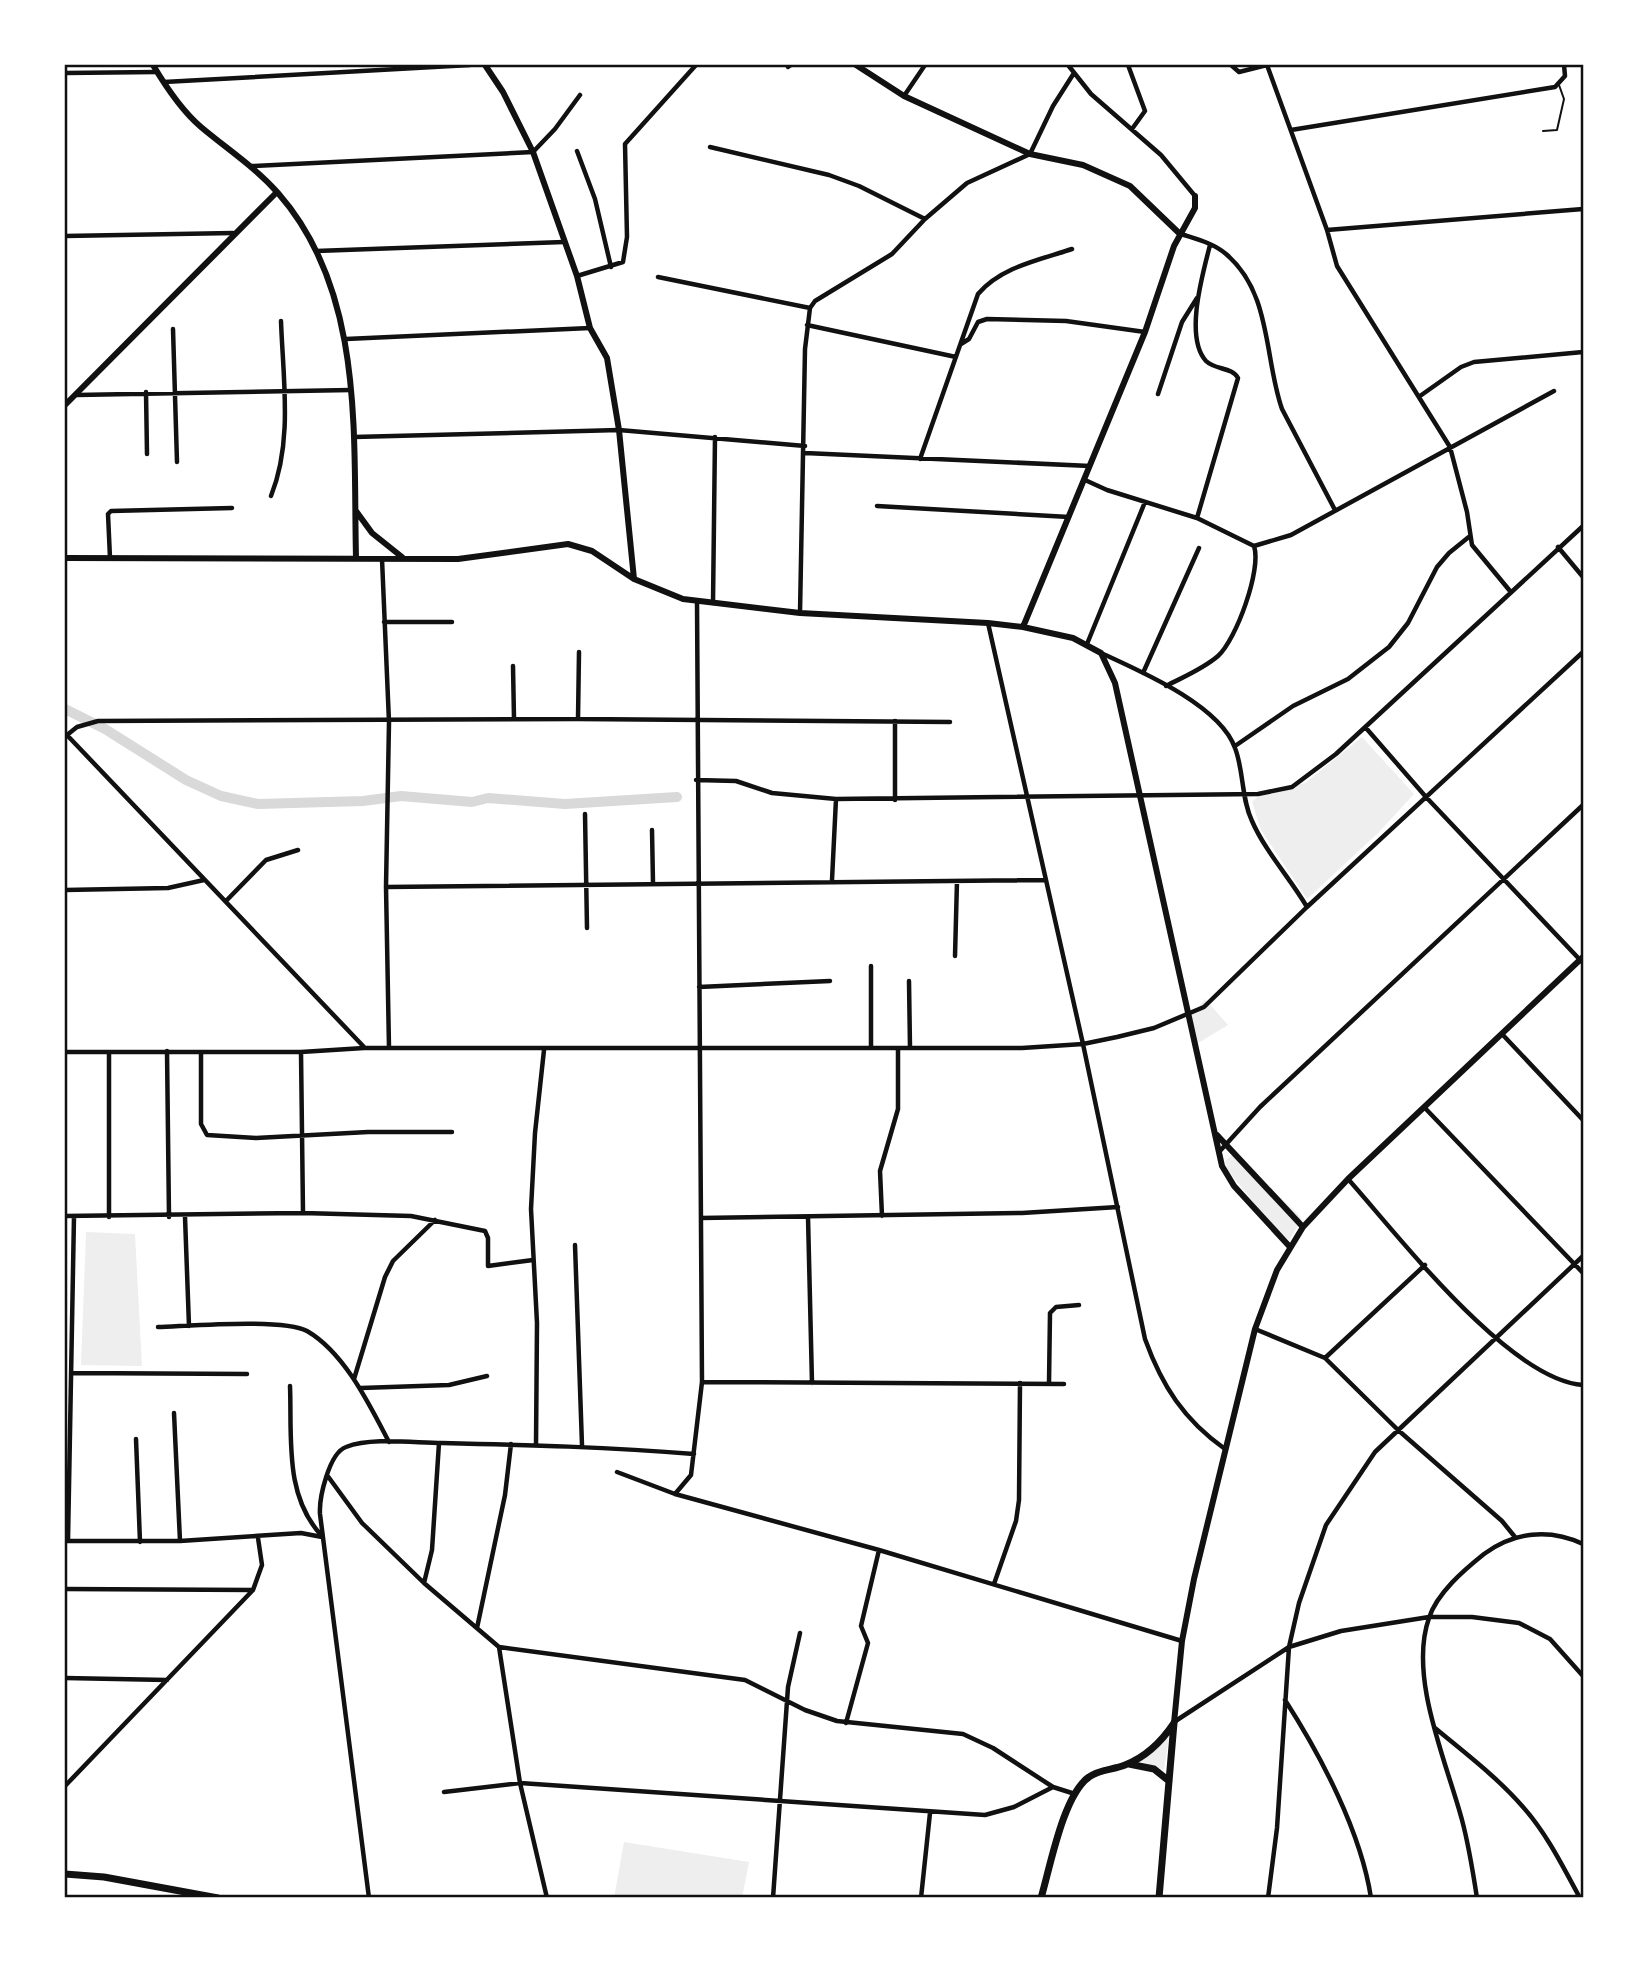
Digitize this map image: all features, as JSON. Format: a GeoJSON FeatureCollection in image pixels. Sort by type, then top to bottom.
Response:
{"type":"FeatureCollection","features":[{"type":"Feature","properties":{"kind":"main road"},"geometry":{"type":"LineString","coordinates":[[153,65],[184,110],[200,127],[251,167],[277,192],[316,251],[346,339],[351,390],[356,558]]}},
{"type":"Feature","properties":{"kind":"main road"},"geometry":{"type":"LineString","coordinates":[[485,65],[503,92],[533,152],[577,276],[590,328],[607,358],[619,430],[634,579]]}},
{"type":"Feature","properties":{"kind":"main road"},"geometry":{"type":"LineString","coordinates":[[856,65],[904,96],[1030,154],[1083,165],[1130,186],[1180,233]]}},
{"type":"Feature","properties":{"kind":"main road"},"geometry":{"type":"LineString","coordinates":[[65,405],[233,233],[277,192]]}},
{"type":"Feature","properties":{"kind":"main road"},"geometry":{"type":"LineString","coordinates":[[1023,627],[1071,517],[1145,332],[1180,233],[1195,208],[1195,196]]}},
{"type":"Feature","properties":{"kind":"main road"},"geometry":{"type":"LineString","coordinates":[[355,509],[372,533],[404,558]]}},
{"type":"Feature","properties":{"kind":"main road"},"geometry":{"type":"LineString","coordinates":[[65,558],[458,559],[568,544],[592,551],[659,592],[697,601],[800,612],[988,623],[1023,627],[1087,643],[1101,653],[1115,684],[1186,1015],[1217,1135],[1222,1166],[1234,1186],[1290,1247]]}},
{"type":"Feature","properties":{"kind":"main road"},"geometry":{"type":"LineString","coordinates":[[1159,1898],[1181,1641],[1255,1329],[1269,1290],[1303,1227],[1348,1179],[1582,960]]}},
{"type":"Feature","properties":{"kind":"main road"},"geometry":{"type":"LineString","coordinates":[[1217,1135],[1303,1227]]}},
{"type":"Feature","properties":{"kind":"main road"},"geometry":{"type":"LineString","coordinates":[[1041,1898],[1075,1794],[1093,1774],[1126,1765],[1160,1742],[1174,1723]]}},
{"type":"Feature","properties":{"kind":"main road"},"geometry":{"type":"LineString","coordinates":[[1126,1765],[1154,1769],[1169,1781]]}},
{"type":"Feature","properties":{"kind":"main road"},"geometry":{"type":"LineString","coordinates":[[65,1874],[104,1877],[195,1896],[218,1898]]}},
{"type":"Feature","properties":{"kind":"street"},"geometry":{"type":"LineString","coordinates":[[163,82],[470,65]]}},
{"type":"Feature","properties":{"kind":"street"},"geometry":{"type":"LineString","coordinates":[[577,276],[620,264],[625,258],[625,144],[696,65]]}},
{"type":"Feature","properties":{"kind":"street"},"geometry":{"type":"LineString","coordinates":[[867,74],[872,65]]}},
{"type":"Feature","properties":{"kind":"street"},"geometry":{"type":"LineString","coordinates":[[904,96],[925,65]]}},
{"type":"Feature","properties":{"kind":"street"},"geometry":{"type":"LineString","coordinates":[[1068,65],[1091,93],[1161,155],[1195,196]]}},
{"type":"Feature","properties":{"kind":"street"},"geometry":{"type":"LineString","coordinates":[[1128,65],[1145,111],[1132,130]]}},
{"type":"Feature","properties":{"kind":"street"},"geometry":{"type":"LineString","coordinates":[[1231,65],[1239,72],[1267,65],[1327,230],[1337,266],[1450,447],[1476,553],[1510,591]]}},
{"type":"Feature","properties":{"kind":"street"},"geometry":{"type":"LineString","coordinates":[[1291,130],[1559,85],[1565,76],[1564,65]]}},
{"type":"Feature","properties":{"kind":"street"},"geometry":{"type":"LineString","coordinates":[[65,73],[157,72]]}},
{"type":"Feature","properties":{"kind":"street"},"geometry":{"type":"LineString","coordinates":[[800,612],[807,325],[810,308],[822,295],[884,260],[925,219],[967,183],[1030,154],[1053,106],[1074,72]]}},
{"type":"Feature","properties":{"kind":"street"},"geometry":{"type":"LineString","coordinates":[[251,167],[533,152],[555,129],[580,95]]}},
{"type":"Feature","properties":{"kind":"street"},"geometry":{"type":"LineString","coordinates":[[710,147],[829,175],[859,186],[925,219]]}},
{"type":"Feature","properties":{"kind":"street"},"geometry":{"type":"LineString","coordinates":[[577,151],[595,199],[611,267]]}},
{"type":"Feature","properties":{"kind":"street"},"geometry":{"type":"LineString","coordinates":[[1327,230],[1583,209]]}},
{"type":"Feature","properties":{"kind":"street"},"geometry":{"type":"LineString","coordinates":[[65,236],[233,233]]}},
{"type":"Feature","properties":{"kind":"street"},"geometry":{"type":"LineString","coordinates":[[1180,233],[1210,245],[1237,265],[1255,296],[1268,333],[1282,409],[1335,510]]}},
{"type":"Feature","properties":{"kind":"street"},"geometry":{"type":"LineString","coordinates":[[316,251],[564,242]]}},
{"type":"Feature","properties":{"kind":"street"},"geometry":{"type":"LineString","coordinates":[[1197,518],[1238,378],[1235,373],[1213,366],[1202,356],[1196,335],[1198,297],[1210,245]]}},
{"type":"Feature","properties":{"kind":"street"},"geometry":{"type":"LineString","coordinates":[[920,459],[971,308],[987,284],[1013,268],[1072,249]]}},
{"type":"Feature","properties":{"kind":"street"},"geometry":{"type":"LineString","coordinates":[[658,277],[810,308]]}},
{"type":"Feature","properties":{"kind":"street"},"geometry":{"type":"LineString","coordinates":[[1158,394],[1182,323],[1198,297]]}},
{"type":"Feature","properties":{"kind":"street"},"geometry":{"type":"LineString","coordinates":[[960,345],[969,339],[978,322],[987,319],[1066,321],[1145,332]]}},
{"type":"Feature","properties":{"kind":"street"},"geometry":{"type":"LineString","coordinates":[[271,496],[282,463],[285,442],[281,321]]}},
{"type":"Feature","properties":{"kind":"street"},"geometry":{"type":"LineString","coordinates":[[807,325],[956,357]]}},
{"type":"Feature","properties":{"kind":"street"},"geometry":{"type":"LineString","coordinates":[[173,328],[177,462]]}},
{"type":"Feature","properties":{"kind":"street"},"geometry":{"type":"LineString","coordinates":[[346,339],[590,328]]}},
{"type":"Feature","properties":{"kind":"street"},"geometry":{"type":"LineString","coordinates":[[1420,396],[1461,367],[1474,362],[1583,352]]}},
{"type":"Feature","properties":{"kind":"street"},"geometry":{"type":"LineString","coordinates":[[76,395],[351,390]]}},
{"type":"Feature","properties":{"kind":"street"},"geometry":{"type":"LineString","coordinates":[[1085,480],[1107,490],[1197,518],[1254,546],[1291,535],[1554,391]]}},
{"type":"Feature","properties":{"kind":"street"},"geometry":{"type":"LineString","coordinates":[[146,392],[147,454]]}},
{"type":"Feature","properties":{"kind":"street"},"geometry":{"type":"LineString","coordinates":[[353,437],[619,430],[805,446]]}},
{"type":"Feature","properties":{"kind":"street"},"geometry":{"type":"LineString","coordinates":[[713,603],[715,437]]}},
{"type":"Feature","properties":{"kind":"street"},"geometry":{"type":"LineString","coordinates":[[804,453],[1090,466]]}},
{"type":"Feature","properties":{"kind":"street"},"geometry":{"type":"LineString","coordinates":[[1087,643],[1145,502]]}},
{"type":"Feature","properties":{"kind":"street"},"geometry":{"type":"LineString","coordinates":[[877,506],[1071,517]]}},
{"type":"Feature","properties":{"kind":"street"},"geometry":{"type":"LineString","coordinates":[[110,558],[111,511],[232,508]]}},
{"type":"Feature","properties":{"kind":"street"},"geometry":{"type":"LineString","coordinates":[[696,780],[736,780],[772,793],[836,799],[1275,792],[1292,787],[1366,728],[1510,591],[1583,526]]}},
{"type":"Feature","properties":{"kind":"street"},"geometry":{"type":"LineString","coordinates":[[1235,746],[1293,706],[1348,679],[1389,647],[1408,624],[1437,567],[1470,536]]}},
{"type":"Feature","properties":{"kind":"street"},"geometry":{"type":"LineString","coordinates":[[1166,686],[1210,662],[1224,650],[1255,576],[1258,557],[1254,546]]}},
{"type":"Feature","properties":{"kind":"street"},"geometry":{"type":"LineString","coordinates":[[1558,547],[1583,577]]}},
{"type":"Feature","properties":{"kind":"street"},"geometry":{"type":"LineString","coordinates":[[1143,673],[1199,548]]}},
{"type":"Feature","properties":{"kind":"street"},"geometry":{"type":"LineString","coordinates":[[382,558],[388,722],[386,887],[389,1048]]}},
{"type":"Feature","properties":{"kind":"street"},"geometry":{"type":"LineString","coordinates":[[675,1494],[691,1475],[702,1382],[696,809],[697,601]]}},
{"type":"Feature","properties":{"kind":"street"},"geometry":{"type":"LineString","coordinates":[[384,622],[452,622]]}},
{"type":"Feature","properties":{"kind":"street"},"geometry":{"type":"LineString","coordinates":[[988,623],[1083,1044],[1133,1290],[1154,1365],[1175,1402],[1205,1435],[1226,1449]]}},
{"type":"Feature","properties":{"kind":"street"},"geometry":{"type":"LineString","coordinates":[[578,719],[579,652]]}},
{"type":"Feature","properties":{"kind":"street"},"geometry":{"type":"LineString","coordinates":[[65,1052],[302,1052],[365,1048],[1022,1048],[1083,1044],[1154,1028],[1204,1007],[1307,907],[1583,652]]}},
{"type":"Feature","properties":{"kind":"street"},"geometry":{"type":"LineString","coordinates":[[1101,653],[1166,686],[1205,712],[1235,746],[1255,827],[1307,907]]}},
{"type":"Feature","properties":{"kind":"street"},"geometry":{"type":"LineString","coordinates":[[513,666],[514,719]]}},
{"type":"Feature","properties":{"kind":"street"},"geometry":{"type":"LineString","coordinates":[[365,1048],[66,734],[98,721],[388,722],[578,719],[950,722]]}},
{"type":"Feature","properties":{"kind":"street"},"geometry":{"type":"LineString","coordinates":[[895,722],[895,800]]}},
{"type":"Feature","properties":{"kind":"street"},"geometry":{"type":"LineString","coordinates":[[1366,728],[1426,797],[1582,960]]}},
{"type":"Feature","properties":{"kind":"street"},"geometry":{"type":"LineString","coordinates":[[832,880],[836,799]]}},
{"type":"Feature","properties":{"kind":"street"},"geometry":{"type":"LineString","coordinates":[[1219,1152],[1260,1107],[1583,805]]}},
{"type":"Feature","properties":{"kind":"street"},"geometry":{"type":"LineString","coordinates":[[585,814],[587,928]]}},
{"type":"Feature","properties":{"kind":"street"},"geometry":{"type":"LineString","coordinates":[[652,830],[653,883]]}},
{"type":"Feature","properties":{"kind":"street"},"geometry":{"type":"LineString","coordinates":[[226,901],[266,860],[298,850]]}},
{"type":"Feature","properties":{"kind":"street"},"geometry":{"type":"LineString","coordinates":[[65,890],[168,888],[204,880]]}},
{"type":"Feature","properties":{"kind":"street"},"geometry":{"type":"LineString","coordinates":[[386,887],[587,882],[1045,880]]}},
{"type":"Feature","properties":{"kind":"street"},"geometry":{"type":"LineString","coordinates":[[955,956],[957,881]]}},
{"type":"Feature","properties":{"kind":"street"},"geometry":{"type":"LineString","coordinates":[[871,966],[871,1048]]}},
{"type":"Feature","properties":{"kind":"street"},"geometry":{"type":"LineString","coordinates":[[699,987],[830,981]]}},
{"type":"Feature","properties":{"kind":"street"},"geometry":{"type":"LineString","coordinates":[[909,981],[910,1048]]}},
{"type":"Feature","properties":{"kind":"street"},"geometry":{"type":"LineString","coordinates":[[1502,1034],[1583,1120]]}},
{"type":"Feature","properties":{"kind":"street"},"geometry":{"type":"LineString","coordinates":[[881,1216],[880,1171],[898,1109],[898,1048]]}},
{"type":"Feature","properties":{"kind":"street"},"geometry":{"type":"LineString","coordinates":[[536,1445],[537,1323],[532,1170],[544,1050]]}},
{"type":"Feature","properties":{"kind":"street"},"geometry":{"type":"LineString","coordinates":[[167,1051],[169,1217]]}},
{"type":"Feature","properties":{"kind":"street"},"geometry":{"type":"LineString","coordinates":[[109,1052],[109,1217]]}},
{"type":"Feature","properties":{"kind":"street"},"geometry":{"type":"LineString","coordinates":[[201,1052],[201,1124],[207,1135],[231,1138],[368,1132],[452,1132]]}},
{"type":"Feature","properties":{"kind":"street"},"geometry":{"type":"LineString","coordinates":[[302,1052],[303,1213]]}},
{"type":"Feature","properties":{"kind":"street"},"geometry":{"type":"LineString","coordinates":[[1424,1107],[1583,1273]]}},
{"type":"Feature","properties":{"kind":"street"},"geometry":{"type":"LineString","coordinates":[[1348,1179],[1494,1339],[1527,1365],[1583,1387]]}},
{"type":"Feature","properties":{"kind":"street"},"geometry":{"type":"LineString","coordinates":[[701,1218],[881,1216],[1118,1207]]}},
{"type":"Feature","properties":{"kind":"street"},"geometry":{"type":"LineString","coordinates":[[65,1216],[185,1217],[303,1213],[411,1216],[485,1231],[488,1238],[488,1266],[533,1260]]}},
{"type":"Feature","properties":{"kind":"street"},"geometry":{"type":"LineString","coordinates":[[74,1216],[66,1541],[180,1541],[258,1538],[300,1533],[322,1537]]}},
{"type":"Feature","properties":{"kind":"street"},"geometry":{"type":"LineString","coordinates":[[185,1217],[189,1326]]}},
{"type":"Feature","properties":{"kind":"street"},"geometry":{"type":"LineString","coordinates":[[808,1217],[813,1382]]}},
{"type":"Feature","properties":{"kind":"street"},"geometry":{"type":"LineString","coordinates":[[354,1379],[385,1277],[393,1261],[435,1220]]}},
{"type":"Feature","properties":{"kind":"street"},"geometry":{"type":"LineString","coordinates":[[575,1245],[582,1445]]}},
{"type":"Feature","properties":{"kind":"street"},"geometry":{"type":"LineString","coordinates":[[1268,1898],[1277,1828],[1289,1647],[1302,1592],[1326,1525],[1359,1472],[1398,1430],[1583,1256]]}},
{"type":"Feature","properties":{"kind":"street"},"geometry":{"type":"LineString","coordinates":[[1325,1358],[1425,1265]]}},
{"type":"Feature","properties":{"kind":"street"},"geometry":{"type":"LineString","coordinates":[[1049,1383],[1049,1313],[1056,1307],[1079,1305]]}},
{"type":"Feature","properties":{"kind":"street"},"geometry":{"type":"LineString","coordinates":[[158,1327],[298,1328],[320,1341],[354,1379],[389,1442]]}},
{"type":"Feature","properties":{"kind":"street"},"geometry":{"type":"LineString","coordinates":[[1255,1329],[1325,1358],[1398,1430],[1502,1521],[1515,1537]]}},
{"type":"Feature","properties":{"kind":"street"},"geometry":{"type":"LineString","coordinates":[[72,1373],[247,1374]]}},
{"type":"Feature","properties":{"kind":"street"},"geometry":{"type":"LineString","coordinates":[[361,1388],[449,1385],[487,1376]]}},
{"type":"Feature","properties":{"kind":"street"},"geometry":{"type":"LineString","coordinates":[[702,1382],[1065,1384]]}},
{"type":"Feature","properties":{"kind":"street"},"geometry":{"type":"LineString","coordinates":[[994,1584],[1016,1521],[1019,1500],[1020,1382]]}},
{"type":"Feature","properties":{"kind":"street"},"geometry":{"type":"LineString","coordinates":[[290,1387],[296,1494],[309,1522],[322,1537]]}},
{"type":"Feature","properties":{"kind":"street"},"geometry":{"type":"LineString","coordinates":[[174,1413],[180,1541]]}},
{"type":"Feature","properties":{"kind":"street"},"geometry":{"type":"LineString","coordinates":[[136,1439],[140,1542]]}},
{"type":"Feature","properties":{"kind":"street"},"geometry":{"type":"LineString","coordinates":[[369,1898],[322,1537],[320,1503],[327,1475],[344,1448],[389,1442],[582,1445],[694,1454]]}},
{"type":"Feature","properties":{"kind":"street"},"geometry":{"type":"LineString","coordinates":[[424,1583],[432,1550],[439,1443]]}},
{"type":"Feature","properties":{"kind":"street"},"geometry":{"type":"LineString","coordinates":[[477,1628],[505,1495],[511,1444]]}},
{"type":"Feature","properties":{"kind":"street"},"geometry":{"type":"LineString","coordinates":[[617,1472],[675,1494],[879,1550],[1181,1641]]}},
{"type":"Feature","properties":{"kind":"street"},"geometry":{"type":"LineString","coordinates":[[327,1475],[362,1523],[424,1583],[499,1647],[745,1680],[788,1702],[846,1723],[963,1734],[993,1748],[1053,1787],[1075,1794]]}},
{"type":"Feature","properties":{"kind":"street"},"geometry":{"type":"LineString","coordinates":[[1477,1898],[1462,1821],[1434,1728],[1425,1679],[1429,1617],[1451,1584],[1497,1545],[1515,1537],[1544,1533],[1583,1544]]}},
{"type":"Feature","properties":{"kind":"street"},"geometry":{"type":"LineString","coordinates":[[65,1786],[253,1590],[262,1564],[258,1538]]}},
{"type":"Feature","properties":{"kind":"street"},"geometry":{"type":"LineString","coordinates":[[846,1723],[868,1643],[861,1626],[879,1550]]}},
{"type":"Feature","properties":{"kind":"street"},"geometry":{"type":"LineString","coordinates":[[65,1588],[253,1590]]}},
{"type":"Feature","properties":{"kind":"street"},"geometry":{"type":"LineString","coordinates":[[1174,1723],[1289,1647],[1341,1631],[1429,1617],[1472,1617],[1518,1623],[1550,1639],[1583,1676]]}},
{"type":"Feature","properties":{"kind":"street"},"geometry":{"type":"LineString","coordinates":[[773,1898],[789,1680],[800,1633]]}},
{"type":"Feature","properties":{"kind":"street"},"geometry":{"type":"LineString","coordinates":[[499,1647],[520,1783],[547,1898]]}},
{"type":"Feature","properties":{"kind":"street"},"geometry":{"type":"LineString","coordinates":[[65,1678],[168,1680]]}},
{"type":"Feature","properties":{"kind":"street"},"geometry":{"type":"LineString","coordinates":[[1285,1700],[1325,1767],[1361,1859],[1371,1898]]}},
{"type":"Feature","properties":{"kind":"street"},"geometry":{"type":"LineString","coordinates":[[1434,1728],[1496,1779],[1524,1808],[1580,1898]]}},
{"type":"Feature","properties":{"kind":"street"},"geometry":{"type":"LineString","coordinates":[[444,1792],[520,1783],[930,1813],[995,1813],[1053,1787]]}},
{"type":"Feature","properties":{"kind":"street"},"geometry":{"type":"LineString","coordinates":[[921,1898],[930,1813]]}},
{"type":"Feature","properties":{"kind":"lane"},"geometry":{"type":"LineString","coordinates":[[1543,131],[1557,130],[1564,99],[1559,85]]}},
{"type":"Feature","properties":{"kind":"shaded area"},"geometry":{"type":"Polygon","coordinates":[[[1362,737],[1414,794],[1378,833],[1307,899],[1261,830],[1252,802],[1261,794],[1305,783],[1362,737]]]}},
{"type":"Feature","properties":{"kind":"shaded area"},"geometry":{"type":"Polygon","coordinates":[[[1205,999],[1228,1025],[1195,1045],[1189,1018],[1205,999]]]}},
{"type":"Feature","properties":{"kind":"shaded area"},"geometry":{"type":"Polygon","coordinates":[[[1233,1154],[1302,1220],[1289,1240],[1268,1221],[1228,1170],[1225,1161],[1233,1154]]]}},
{"type":"Feature","properties":{"kind":"shaded area"},"geometry":{"type":"Polygon","coordinates":[[[86,1232],[135,1234],[142,1366],[81,1365],[86,1232]]]}},
{"type":"Feature","properties":{"kind":"shaded area"},"geometry":{"type":"Polygon","coordinates":[[[1169,1737],[1164,1770],[1139,1761],[1169,1737]]]}},
{"type":"Feature","properties":{"kind":"shaded area"},"geometry":{"type":"Polygon","coordinates":[[[624,1842],[749,1862],[742,1898],[614,1898],[624,1842]]]}},
{"type":"Feature","properties":{"kind":"waterway"},"geometry":{"type":"LineString","coordinates":[[65,709],[105,729],[186,780],[221,796],[258,804],[363,801],[401,796],[472,802],[488,798],[565,804],[677,797]]}}]}
